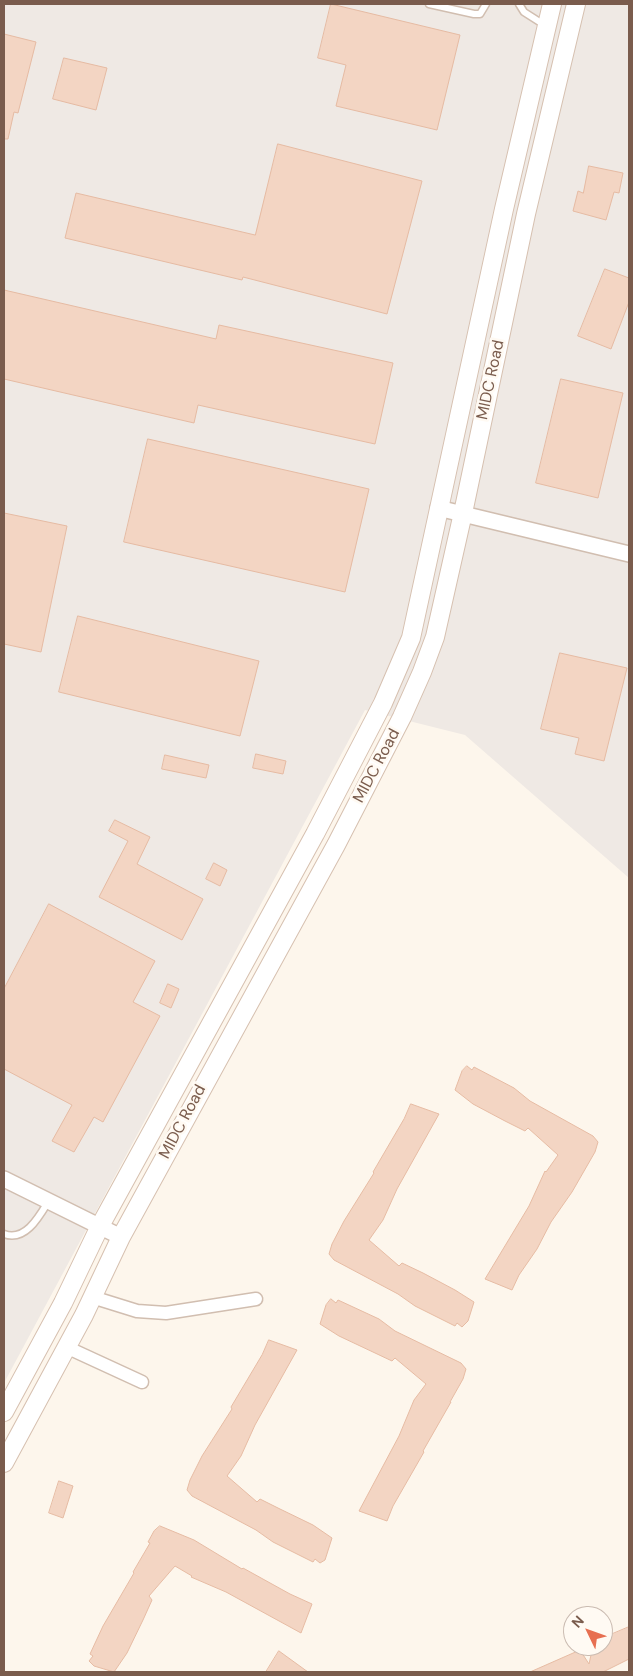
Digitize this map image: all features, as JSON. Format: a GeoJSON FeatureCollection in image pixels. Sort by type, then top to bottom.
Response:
{"type":"FeatureCollection","features":[{"type":"Feature","properties":{"kind":"main road","name":"MIDC Road"},"geometry":{"type":"LineString","coordinates":[[4,1412],[63,1304],[100,1226],[315,834],[384,703],[411,638],[504,209],[552,4]]}},
{"type":"Feature","properties":{"kind":"main road","name":"MIDC Road"},"geometry":{"type":"LineString","coordinates":[[4,1463],[92,1297],[121,1237],[331,853],[402,717],[422,672],[435,637],[526,214],[576,4]]}},
{"type":"Feature","properties":{"kind":"main road"},"geometry":{"type":"LineString","coordinates":[[534,84],[557,89]]}},
{"type":"Feature","properties":{"kind":"street"},"geometry":{"type":"LineString","coordinates":[[438,508],[629,554]]}},
{"type":"Feature","properties":{"kind":"street"},"geometry":{"type":"LineString","coordinates":[[4,1179],[121,1237]]}},
{"type":"Feature","properties":{"kind":"street"},"geometry":{"type":"LineString","coordinates":[[92,1297],[137,1312],[166,1313],[256,1300]]}},
{"type":"Feature","properties":{"kind":"street"},"geometry":{"type":"LineString","coordinates":[[66,1347],[142,1382]]}},
{"type":"Feature","properties":{"kind":"lane"},"geometry":{"type":"LineString","coordinates":[[429,4],[480,14],[486,4]]}},
{"type":"Feature","properties":{"kind":"lane"},"geometry":{"type":"LineString","coordinates":[[519,4],[524,12],[547,27]]}},
{"type":"Feature","properties":{"kind":"lane"},"geometry":{"type":"LineString","coordinates":[[4,1234],[16,1236],[25,1232],[41,1214],[49,1201]]}},
{"type":"Feature","properties":{"kind":"shaded area"},"geometry":{"type":"Polygon","coordinates":[[[4,4],[629,4],[629,878],[465,735],[365,710],[4,1383],[4,4]]]}},
{"type":"Feature","properties":{"kind":"building"},"geometry":{"type":"Polygon","coordinates":[[[331,4],[460,35],[437,130],[336,106],[346,65],[318,58],[331,4]]]}},
{"type":"Feature","properties":{"kind":"building"},"geometry":{"type":"Polygon","coordinates":[[[4,34],[36,42],[18,113],[14,112],[8,139],[4,139],[4,34]]]}},
{"type":"Feature","properties":{"kind":"building"},"geometry":{"type":"Polygon","coordinates":[[[64,58],[107,68],[96,110],[53,99],[64,58]]]}},
{"type":"Feature","properties":{"kind":"building"},"geometry":{"type":"Polygon","coordinates":[[[278,144],[422,181],[387,314],[243,277],[242,280],[65,238],[76,193],[255,235],[278,144]]]}},
{"type":"Feature","properties":{"kind":"building"},"geometry":{"type":"Polygon","coordinates":[[[589,166],[623,173],[619,193],[614,192],[606,220],[573,211],[578,191],[583,193],[589,166]]]}},
{"type":"Feature","properties":{"kind":"building"},"geometry":{"type":"Polygon","coordinates":[[[605,269],[629,278],[629,302],[611,349],[578,336],[605,269]]]}},
{"type":"Feature","properties":{"kind":"building"},"geometry":{"type":"Polygon","coordinates":[[[4,290],[216,339],[219,325],[393,363],[375,444],[198,405],[194,423],[4,379],[4,290]]]}},
{"type":"Feature","properties":{"kind":"building"},"geometry":{"type":"Polygon","coordinates":[[[561,379],[623,393],[598,498],[536,483],[561,379]]]}},
{"type":"Feature","properties":{"kind":"building"},"geometry":{"type":"Polygon","coordinates":[[[148,439],[369,489],[345,592],[124,542],[148,439]]]}},
{"type":"Feature","properties":{"kind":"building"},"geometry":{"type":"Polygon","coordinates":[[[4,513],[67,526],[41,652],[4,644],[4,513]]]}},
{"type":"Feature","properties":{"kind":"building"},"geometry":{"type":"Polygon","coordinates":[[[78,616],[259,661],[240,736],[59,692],[78,616]]]}},
{"type":"Feature","properties":{"kind":"building"},"geometry":{"type":"Polygon","coordinates":[[[560,653],[627,668],[604,761],[575,754],[579,738],[541,729],[560,653]]]}},
{"type":"Feature","properties":{"kind":"building"},"geometry":{"type":"Polygon","coordinates":[[[256,754],[286,761],[283,774],[253,768],[256,754]]]}},
{"type":"Feature","properties":{"kind":"building"},"geometry":{"type":"Polygon","coordinates":[[[165,755],[209,765],[206,778],[162,769],[165,755]]]}},
{"type":"Feature","properties":{"kind":"building"},"geometry":{"type":"Polygon","coordinates":[[[115,820],[150,837],[137,864],[203,899],[182,940],[99,897],[128,841],[109,831],[115,820]]]}},
{"type":"Feature","properties":{"kind":"building"},"geometry":{"type":"Polygon","coordinates":[[[214,863],[227,870],[220,886],[206,879],[214,863]]]}},
{"type":"Feature","properties":{"kind":"building"},"geometry":{"type":"Polygon","coordinates":[[[49,904],[155,961],[133,1002],[160,1016],[103,1122],[94,1117],[74,1152],[52,1141],[72,1105],[4,1069],[4,989],[49,904]]]}},
{"type":"Feature","properties":{"kind":"building"},"geometry":{"type":"Polygon","coordinates":[[[168,984],[179,989],[171,1008],[160,1003],[168,984]]]}},
{"type":"Feature","properties":{"kind":"building"},"geometry":{"type":"Polygon","coordinates":[[[467,1066],[472,1070],[474,1067],[514,1088],[530,1101],[593,1136],[598,1142],[595,1152],[572,1192],[551,1222],[512,1290],[485,1279],[529,1206],[545,1171],[558,1155],[528,1128],[525,1131],[505,1121],[473,1104],[455,1090],[462,1071],[467,1066]]]}},
{"type":"Feature","properties":{"kind":"building"},"geometry":{"type":"Polygon","coordinates":[[[411,1104],[439,1114],[397,1189],[383,1220],[369,1240],[399,1266],[402,1263],[423,1273],[474,1302],[468,1321],[462,1327],[457,1323],[455,1326],[415,1306],[398,1294],[334,1260],[329,1254],[344,1221],[374,1173],[411,1104]]]}},
{"type":"Feature","properties":{"kind":"building"},"geometry":{"type":"Polygon","coordinates":[[[331,1299],[336,1303],[338,1300],[379,1319],[395,1331],[461,1363],[466,1369],[463,1379],[393,1506],[387,1521],[359,1511],[399,1436],[414,1400],[426,1384],[395,1358],[392,1361],[339,1336],[320,1324],[326,1305],[331,1299]]]}},
{"type":"Feature","properties":{"kind":"building"},"geometry":{"type":"Polygon","coordinates":[[[269,1340],[297,1350],[255,1425],[241,1456],[227,1476],[257,1502],[260,1499],[313,1525],[332,1538],[325,1560],[320,1563],[315,1559],[313,1562],[273,1542],[256,1530],[192,1496],[187,1490],[202,1456],[232,1409],[231,1407],[269,1340]]]}},
{"type":"Feature","properties":{"kind":"building"},"geometry":{"type":"Polygon","coordinates":[[[59,1481],[73,1486],[63,1518],[49,1513],[59,1481]]]}},
{"type":"Feature","properties":{"kind":"building"},"geometry":{"type":"Polygon","coordinates":[[[160,1526],[194,1540],[242,1569],[312,1604],[301,1633],[226,1592],[191,1577],[175,1566],[149,1596],[152,1600],[143,1620],[127,1653],[114,1672],[94,1666],[89,1661],[93,1656],[90,1654],[103,1626],[134,1573],[150,1543],[148,1542],[154,1531],[160,1526]]]}},
{"type":"Feature","properties":{"kind":"building"},"geometry":{"type":"Polygon","coordinates":[[[629,1627],[629,1659],[603,1672],[530,1672],[566,1656],[584,1656],[589,1664],[591,1656],[613,1656],[613,1634],[629,1627]]]}},
{"type":"Feature","properties":{"kind":"building"},"geometry":{"type":"Polygon","coordinates":[[[279,1651],[308,1672],[266,1672],[279,1651]]]}}]}
